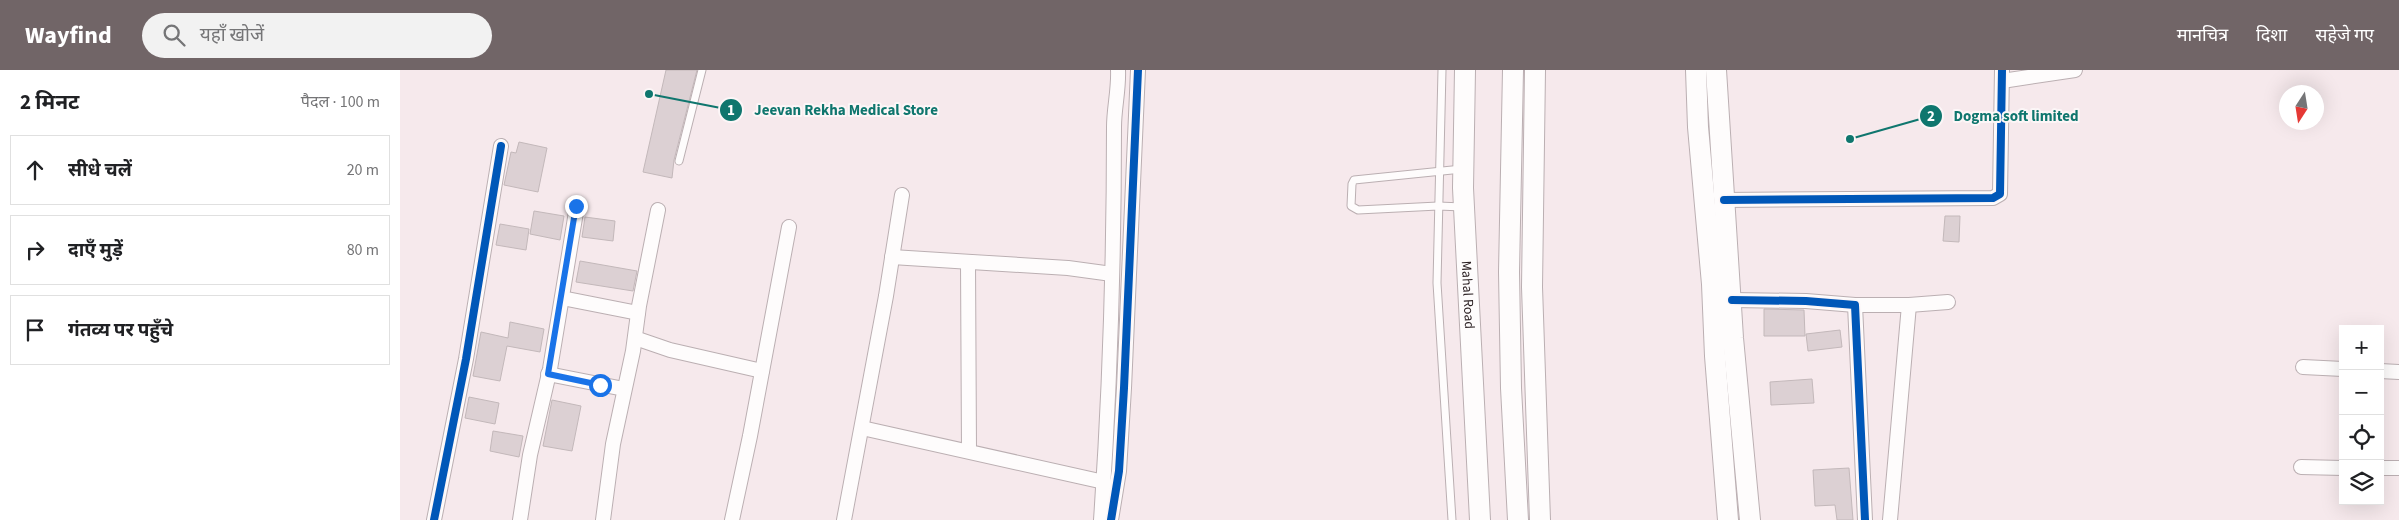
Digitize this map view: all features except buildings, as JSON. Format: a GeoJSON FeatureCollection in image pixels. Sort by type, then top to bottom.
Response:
{"type":"FeatureCollection","features":[{"type":"Feature","properties":{"kind":"main road","name":"Mahal Road"},"geometry":{"type":"LineString","coordinates":[[1465,70],[1464,207],[1480,520]]}},
{"type":"Feature","properties":{"kind":"main road"},"geometry":{"type":"LineString","coordinates":[[1513,70],[1509,272],[1512,419],[1518,520]]}},
{"type":"Feature","properties":{"kind":"main road"},"geometry":{"type":"LineString","coordinates":[[1535,70],[1532,287],[1540,520]]}},
{"type":"Feature","properties":{"kind":"main road"},"geometry":{"type":"LineString","coordinates":[[1696,70],[1698,127],[1712,284],[1715,356],[1728,520]]}},
{"type":"Feature","properties":{"kind":"main road"},"geometry":{"type":"LineString","coordinates":[[1716,70],[1724,200],[1750,520]]}},
{"type":"Feature","properties":{"kind":"main road"},"geometry":{"type":"LineString","coordinates":[[1512,419],[1536,418]]}},
{"type":"Feature","properties":{"kind":"street"},"geometry":{"type":"LineString","coordinates":[[1101,520],[1109,420],[1115,172],[1114,125],[1118,70]]}},
{"type":"Feature","properties":{"kind":"street"},"geometry":{"type":"LineString","coordinates":[[1111,520],[1119,471],[1138,70]]}},
{"type":"Feature","properties":{"kind":"street"},"geometry":{"type":"LineString","coordinates":[[1724,200],[1993,198],[2000,194],[2002,76],[2075,70]]}},
{"type":"Feature","properties":{"kind":"street"},"geometry":{"type":"LineString","coordinates":[[434,520],[468,350],[501,146]]}},
{"type":"Feature","properties":{"kind":"street"},"geometry":{"type":"LineString","coordinates":[[844,520],[862,428],[902,195]]}},
{"type":"Feature","properties":{"kind":"street"},"geometry":{"type":"LineString","coordinates":[[520,520],[530,455],[562,298],[576,206]]}},
{"type":"Feature","properties":{"kind":"street"},"geometry":{"type":"LineString","coordinates":[[604,520],[613,444],[635,338],[658,210]]}},
{"type":"Feature","properties":{"kind":"street"},"geometry":{"type":"LineString","coordinates":[[732,520],[789,227]]}},
{"type":"Feature","properties":{"kind":"street"},"geometry":{"type":"LineString","coordinates":[[892,257],[1068,268],[1112,274]]}},
{"type":"Feature","properties":{"kind":"street"},"geometry":{"type":"LineString","coordinates":[[968,262],[969,451]]}},
{"type":"Feature","properties":{"kind":"street"},"geometry":{"type":"LineString","coordinates":[[562,298],[638,313]]}},
{"type":"Feature","properties":{"kind":"street"},"geometry":{"type":"LineString","coordinates":[[1732,300],[1806,301],[1855,305],[1909,305],[1948,302]]}},
{"type":"Feature","properties":{"kind":"street"},"geometry":{"type":"LineString","coordinates":[[1855,305],[1865,520]]}},
{"type":"Feature","properties":{"kind":"street"},"geometry":{"type":"LineString","coordinates":[[1890,520],[1909,305]]}},
{"type":"Feature","properties":{"kind":"street"},"geometry":{"type":"LineString","coordinates":[[635,338],[670,350],[762,371]]}},
{"type":"Feature","properties":{"kind":"street"},"geometry":{"type":"LineString","coordinates":[[2303,367],[2339,369]]}},
{"type":"Feature","properties":{"kind":"street"},"geometry":{"type":"LineString","coordinates":[[2384,371],[2399,372]]}},
{"type":"Feature","properties":{"kind":"street"},"geometry":{"type":"LineString","coordinates":[[548,374],[624,388]]}},
{"type":"Feature","properties":{"kind":"street"},"geometry":{"type":"LineString","coordinates":[[862,428],[1104,482]]}},
{"type":"Feature","properties":{"kind":"street"},"geometry":{"type":"LineString","coordinates":[[2301,468],[2339,468]]}},
{"type":"Feature","properties":{"kind":"street"},"geometry":{"type":"LineString","coordinates":[[2384,468],[2399,468]]}},
{"type":"Feature","properties":{"kind":"lane"},"geometry":{"type":"LineString","coordinates":[[679,161],[702,70]]}},
{"type":"Feature","properties":{"kind":"lane"},"geometry":{"type":"LineString","coordinates":[[1442,70],[1436,283],[1452,520]]}},
{"type":"Feature","properties":{"kind":"lane"},"geometry":{"type":"LineString","coordinates":[[1463,168],[1359,178],[1352,184],[1351,206],[1358,210],[1438,206],[1464,207]]}},
{"type":"Feature","properties":{"kind":"cycle path"},"geometry":{"type":"LineString","coordinates":[[1111,520],[1119,471],[1124,388],[1138,70]]}},
{"type":"Feature","properties":{"kind":"cycle path"},"geometry":{"type":"LineString","coordinates":[[1724,200],[1993,198],[2000,194],[2002,70]]}},
{"type":"Feature","properties":{"kind":"cycle path"},"geometry":{"type":"LineString","coordinates":[[434,520],[466,359],[501,146]]}},
{"type":"Feature","properties":{"kind":"cycle path"},"geometry":{"type":"LineString","coordinates":[[1732,300],[1806,301],[1855,305],[1865,520]]}},
{"type":"Feature","properties":{"kind":"place","name":"Jeevan Rekha Medical Store"},"geometry":{"type":"Point","coordinates":[649,94]}},
{"type":"Feature","properties":{"kind":"place","name":"Dogma soft limited"},"geometry":{"type":"Point","coordinates":[1850,139]}},
{"type":"Feature","properties":{"kind":"route"},"geometry":{"type":"LineString","coordinates":[[576,206],[548,374],[600,385]]}}]}
